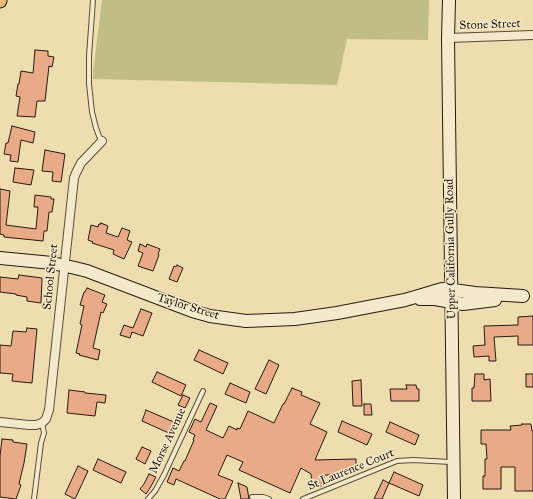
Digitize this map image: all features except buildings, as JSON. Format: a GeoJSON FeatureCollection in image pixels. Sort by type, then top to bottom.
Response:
{"type":"FeatureCollection","features":[{"type":"Feature","properties":{"kind":"street","name":"Upper California Gully Road"},"geometry":{"type":"LineString","coordinates":[[449,0],[448,38],[454,499]]}},
{"type":"Feature","properties":{"kind":"street","name":"Stone Street"},"geometry":{"type":"LineString","coordinates":[[448,38],[533,35]]}},
{"type":"Feature","properties":{"kind":"street","name":"School Street"},"geometry":{"type":"LineString","coordinates":[[42,423],[46,419],[49,410],[72,194],[76,173],[85,158],[102,140]]}},
{"type":"Feature","properties":{"kind":"street","name":"Taylor Street"},"geometry":{"type":"LineString","coordinates":[[0,258],[64,265],[87,271],[192,311],[210,316],[246,321],[295,319],[337,313],[405,300],[442,289],[528,296]]}},
{"type":"Feature","properties":{"kind":"street","name":"Taylor Street"},"geometry":{"type":"LineString","coordinates":[[405,300],[431,299],[463,304],[528,296]]}},
{"type":"Feature","properties":{"kind":"street"},"geometry":{"type":"LineString","coordinates":[[0,422],[29,425],[42,423]]}},
{"type":"Feature","properties":{"kind":"lane"},"geometry":{"type":"LineString","coordinates":[[93,0],[89,56],[89,84],[92,112],[96,128],[102,140]]}},
{"type":"Feature","properties":{"kind":"lane","name":"Morse Avenue"},"geometry":{"type":"LineString","coordinates":[[149,498],[164,475],[203,391]]}},
{"type":"Feature","properties":{"kind":"lane","name":"School Street"},"geometry":{"type":"LineString","coordinates":[[34,499],[41,443],[44,433],[42,423]]}},
{"type":"Feature","properties":{"kind":"lane","name":"St Laurence Court"},"geometry":{"type":"LineString","coordinates":[[304,499],[397,460],[454,463]]}},
{"type":"Feature","properties":{"kind":"lane"},"geometry":{"type":"LineString","coordinates":[[252,498],[263,497],[269,499]]}},
{"type":"Feature","properties":{"kind":"shaded area"},"geometry":{"type":"Polygon","coordinates":[[[102,0],[429,0],[428,40],[347,39],[337,85],[93,79],[102,0]]]}}]}
